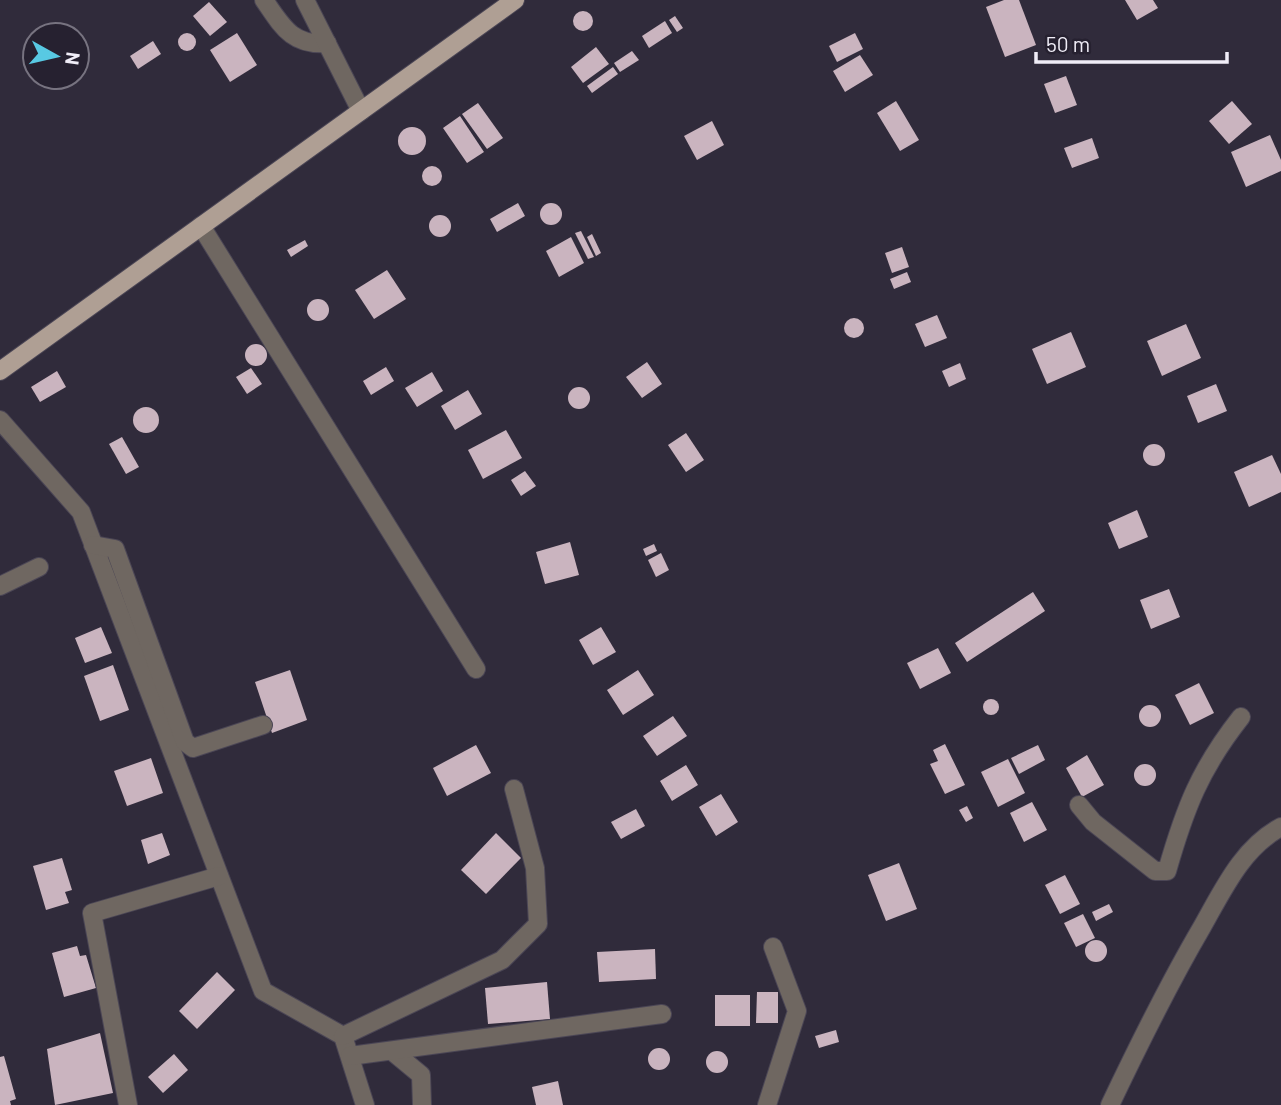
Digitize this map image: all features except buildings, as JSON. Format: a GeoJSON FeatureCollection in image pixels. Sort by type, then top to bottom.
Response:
{"type":"FeatureCollection","features":[{"type":"Feature","properties":{"kind":"main road"},"geometry":{"type":"LineString","coordinates":[[0,371],[515,0]]}},
{"type":"Feature","properties":{"kind":"street"},"geometry":{"type":"LineString","coordinates":[[264,0],[286,30],[308,45],[327,43]]}},
{"type":"Feature","properties":{"kind":"street"},"geometry":{"type":"LineString","coordinates":[[305,0],[361,111]]}},
{"type":"Feature","properties":{"kind":"street"},"geometry":{"type":"LineString","coordinates":[[201,226],[476,669]]}},
{"type":"Feature","properties":{"kind":"street"},"geometry":{"type":"LineString","coordinates":[[0,420],[80,512],[263,991],[343,1036],[365,1105]]}},
{"type":"Feature","properties":{"kind":"street"},"geometry":{"type":"LineString","coordinates":[[93,545],[115,548],[185,742],[193,748],[262,725]]}},
{"type":"Feature","properties":{"kind":"street"},"geometry":{"type":"LineString","coordinates":[[0,586],[39,567]]}},
{"type":"Feature","properties":{"kind":"street"},"geometry":{"type":"LineString","coordinates":[[1079,804],[1093,822],[1155,871],[1167,871],[1186,807],[1212,754],[1241,717]]}},
{"type":"Feature","properties":{"kind":"street"},"geometry":{"type":"LineString","coordinates":[[343,1036],[502,960],[538,924],[535,869],[514,789]]}},
{"type":"Feature","properties":{"kind":"street"},"geometry":{"type":"LineString","coordinates":[[1110,1105],[1160,999],[1238,864],[1266,835],[1281,827]]}},
{"type":"Feature","properties":{"kind":"street"},"geometry":{"type":"LineString","coordinates":[[128,1105],[92,913],[219,876]]}},
{"type":"Feature","properties":{"kind":"street"},"geometry":{"type":"LineString","coordinates":[[767,1105],[797,1011],[773,947]]}},
{"type":"Feature","properties":{"kind":"street"},"geometry":{"type":"LineString","coordinates":[[350,1056],[662,1014]]}},
{"type":"Feature","properties":{"kind":"street"},"geometry":{"type":"LineString","coordinates":[[392,1051],[421,1075],[422,1105]]}}]}
